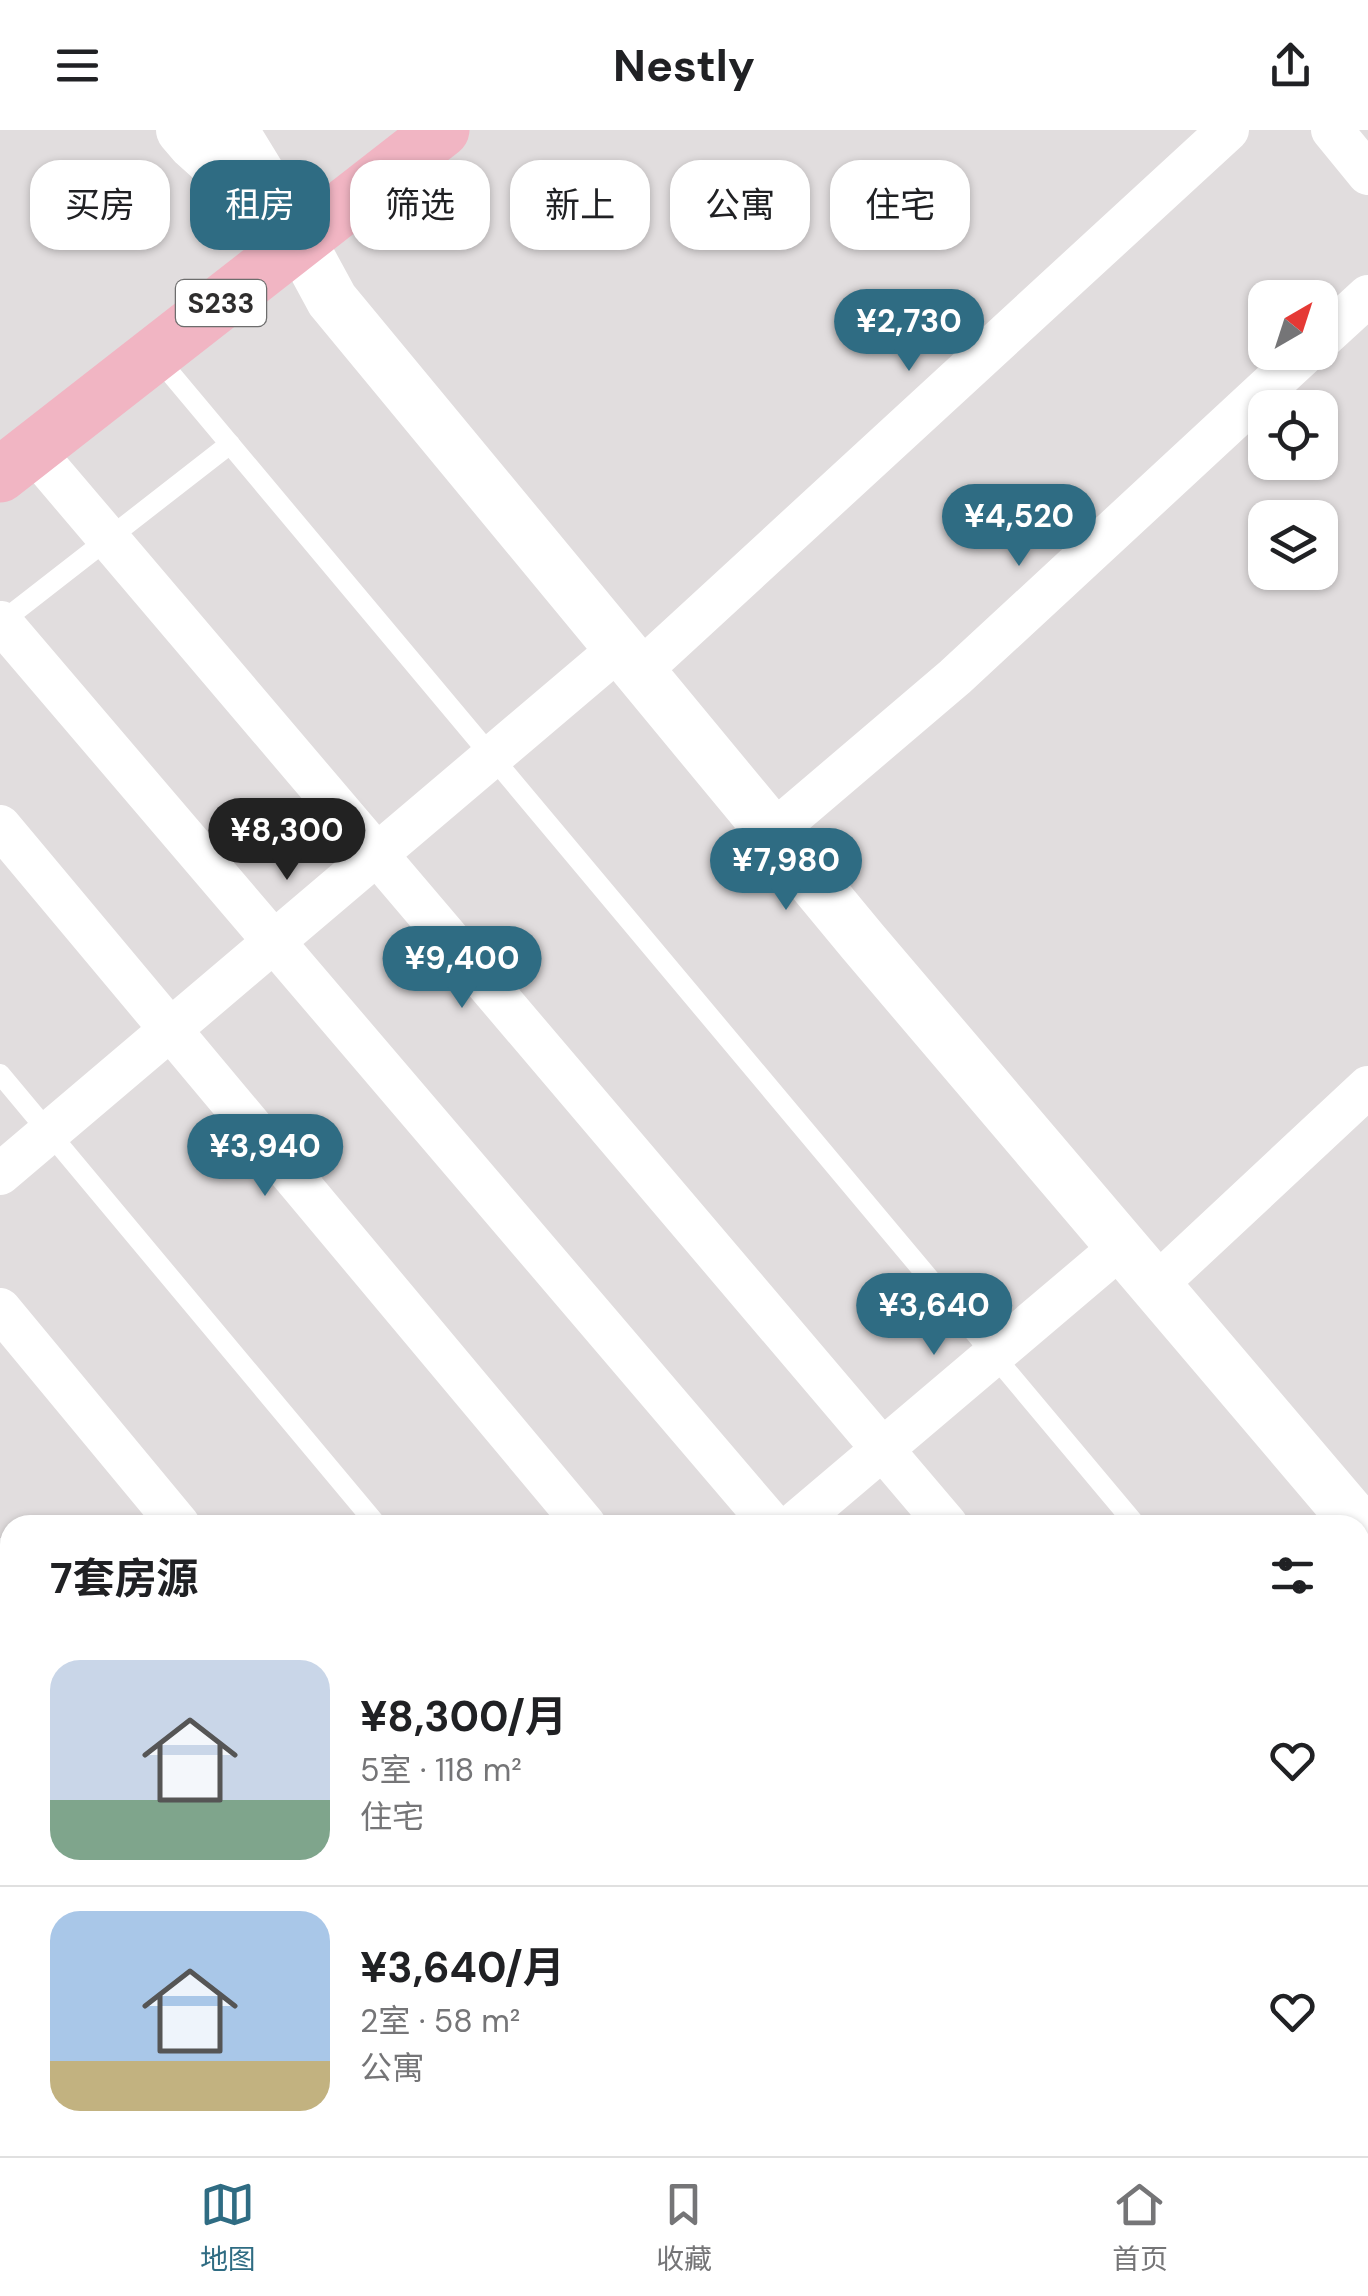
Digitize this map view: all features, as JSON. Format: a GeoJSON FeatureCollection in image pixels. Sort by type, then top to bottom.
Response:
{"type":"FeatureCollection","features":[{"type":"Feature","properties":{"kind":"main road","name":"S233"},"geometry":{"type":"LineString","coordinates":[[330,218],[442,130]]}},
{"type":"Feature","properties":{"kind":"main road","name":"S233"},"geometry":{"type":"LineString","coordinates":[[16,462],[288,250]]}},
{"type":"Feature","properties":{"kind":"street"},"geometry":{"type":"LineString","coordinates":[[182,130],[211,160]]}},
{"type":"Feature","properties":{"kind":"street"},"geometry":{"type":"LineString","coordinates":[[232,130],[250,160]]}},
{"type":"Feature","properties":{"kind":"street"},"geometry":{"type":"LineString","coordinates":[[0,1174],[492,757],[630,660],[1228,130]]}},
{"type":"Feature","properties":{"kind":"street"},"geometry":{"type":"LineString","coordinates":[[1332,130],[1368,174]]}},
{"type":"Feature","properties":{"kind":"street"},"geometry":{"type":"LineString","coordinates":[[305,250],[332,300],[772,832],[1350,1515]]}},
{"type":"Feature","properties":{"kind":"street"},"geometry":{"type":"LineString","coordinates":[[1338,324],[1368,296]]}},
{"type":"Feature","properties":{"kind":"street"},"geometry":{"type":"LineString","coordinates":[[772,832],[954,677],[1287,370]]}},
{"type":"Feature","properties":{"kind":"street"},"geometry":{"type":"LineString","coordinates":[[16,462],[108,539],[938,1515]]}},
{"type":"Feature","properties":{"kind":"street"},"geometry":{"type":"LineString","coordinates":[[1,623],[763,1515]]}},
{"type":"Feature","properties":{"kind":"street"},"geometry":{"type":"LineString","coordinates":[[0,826],[577,1515]]}},
{"type":"Feature","properties":{"kind":"street"},"geometry":{"type":"LineString","coordinates":[[1156,1286],[1368,1088]]}},
{"type":"Feature","properties":{"kind":"street"},"geometry":{"type":"LineString","coordinates":[[805,1515],[1122,1246]]}},
{"type":"Feature","properties":{"kind":"street"},"geometry":{"type":"LineString","coordinates":[[0,1309],[172,1515]]}},
{"type":"Feature","properties":{"kind":"lane"},"geometry":{"type":"LineString","coordinates":[[154,354],[1128,1515]]}},
{"type":"Feature","properties":{"kind":"lane"},"geometry":{"type":"LineString","coordinates":[[1,623],[230,444]]}},
{"type":"Feature","properties":{"kind":"lane"},"geometry":{"type":"LineString","coordinates":[[0,1074],[370,1515]]}}]}
